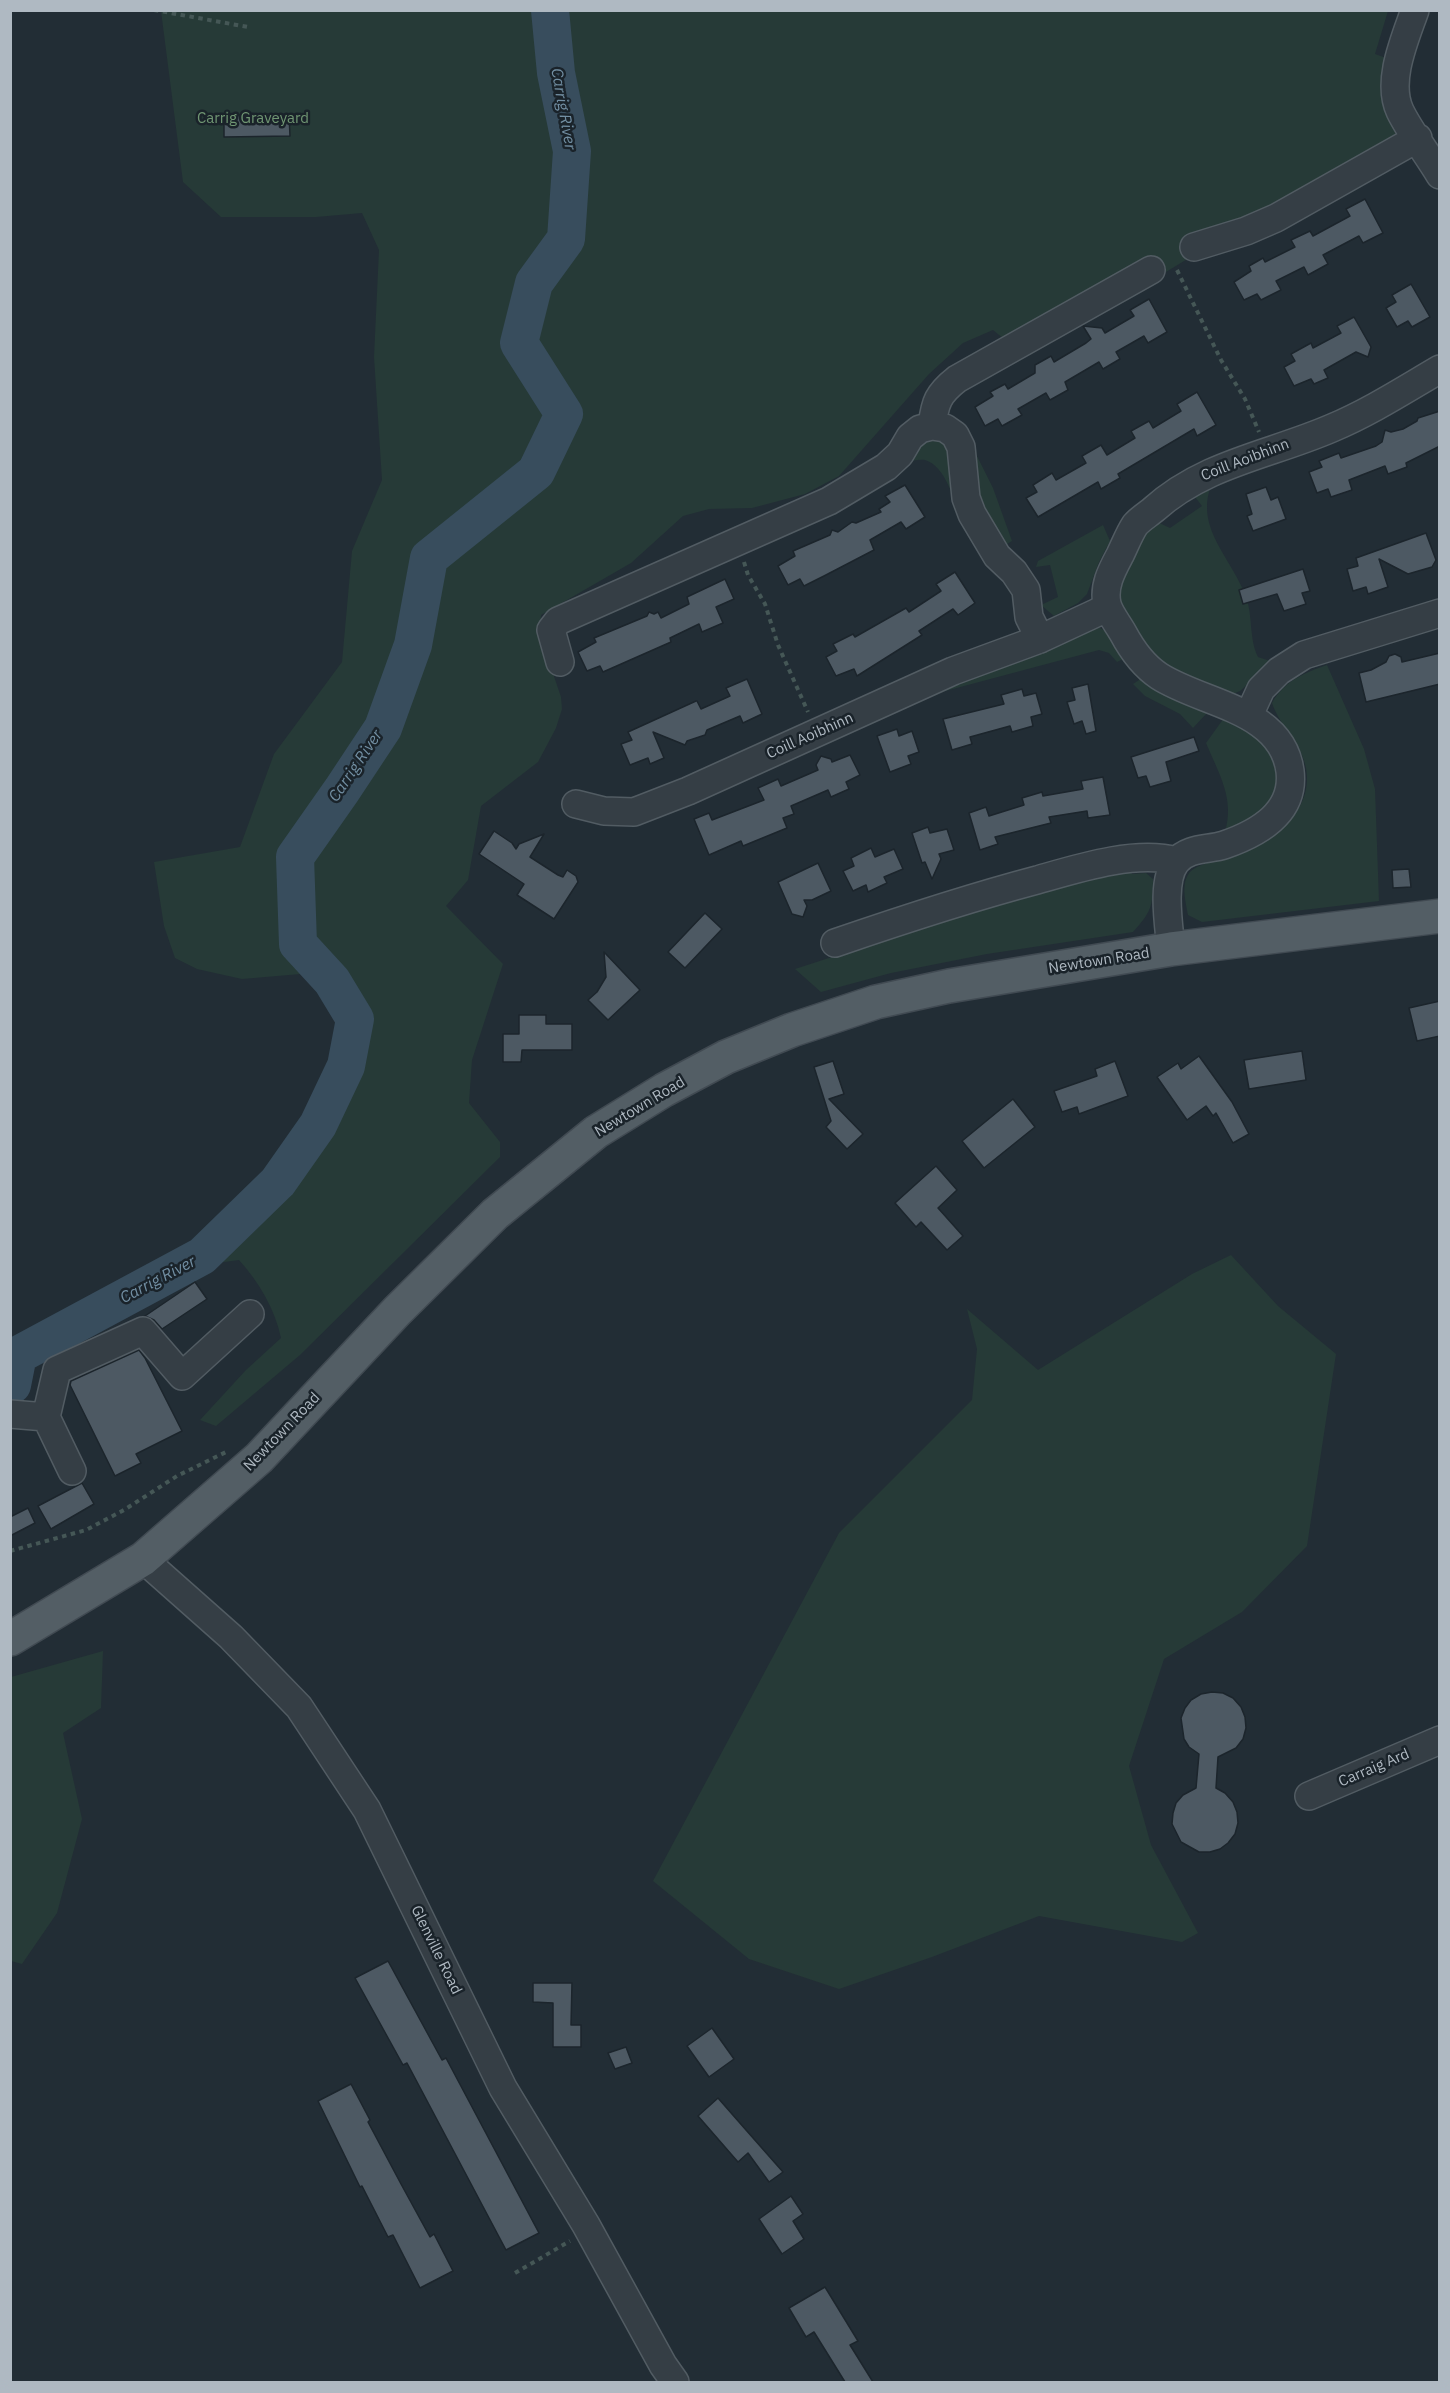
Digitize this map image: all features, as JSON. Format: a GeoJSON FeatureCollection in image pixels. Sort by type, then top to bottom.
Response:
{"type":"FeatureCollection","features":[{"type":"Feature","properties":{"kind":"main road","name":"Newtown Road"},"geometry":{"type":"LineString","coordinates":[[10,1639],[143,1559],[259,1458],[397,1311],[495,1214],[596,1132],[664,1090],[726,1057],[792,1030],[876,1002],[949,986],[1171,950],[1440,916]]}},
{"type":"Feature","properties":{"kind":"street"},"geometry":{"type":"LineString","coordinates":[[1415,10],[1394,90],[1399,110],[1440,175]]}},
{"type":"Feature","properties":{"kind":"street"},"geometry":{"type":"LineString","coordinates":[[1194,247],[1246,231],[1276,218],[1418,138]]}},
{"type":"Feature","properties":{"kind":"street"},"geometry":{"type":"LineString","coordinates":[[932,426],[934,406],[943,391],[957,379],[1164,270]]}},
{"type":"Feature","properties":{"kind":"street","name":"Coill Aoibhinn"},"geometry":{"type":"LineString","coordinates":[[576,804],[604,811],[634,812],[688,791],[953,671],[1040,639],[1098,612],[1107,606],[1106,588],[1110,573],[1136,525],[1166,498],[1199,477],[1267,450],[1330,429],[1368,412],[1440,369]]}},
{"type":"Feature","properties":{"kind":"street"},"geometry":{"type":"LineString","coordinates":[[560,662],[551,630],[558,621],[838,495],[886,467],[900,454],[910,437],[920,429],[932,426],[945,428],[955,435],[962,447],[966,498],[972,514],[997,556],[1014,572],[1026,590],[1029,617],[1040,639]]}},
{"type":"Feature","properties":{"kind":"street"},"geometry":{"type":"LineString","coordinates":[[1107,606],[1130,646],[1156,674],[1187,692],[1249,715],[1266,727],[1280,742],[1288,757],[1291,789],[1283,808],[1266,825],[1249,835],[1223,845],[1188,852],[1177,861],[1170,874],[1167,908],[1171,950]]}},
{"type":"Feature","properties":{"kind":"street"},"geometry":{"type":"LineString","coordinates":[[1249,715],[1261,689],[1279,671],[1304,655],[1440,613]]}},
{"type":"Feature","properties":{"kind":"street"},"geometry":{"type":"LineString","coordinates":[[835,943],[968,899],[1073,870],[1135,858],[1164,857],[1177,861]]}},
{"type":"Feature","properties":{"kind":"street"},"geometry":{"type":"LineString","coordinates":[[72,1471],[46,1417],[57,1370],[143,1331],[182,1376],[250,1314]]}},
{"type":"Feature","properties":{"kind":"street"},"geometry":{"type":"LineString","coordinates":[[10,1414],[46,1417]]}},
{"type":"Feature","properties":{"kind":"street","name":"Glenville Road"},"geometry":{"type":"LineString","coordinates":[[143,1559],[231,1637],[299,1707],[367,1810],[503,2088],[675,2382]]}},
{"type":"Feature","properties":{"kind":"street","name":"Carraig Ard"},"geometry":{"type":"LineString","coordinates":[[1309,1796],[1440,1740]]}},
{"type":"Feature","properties":{"kind":"path"},"geometry":{"type":"LineString","coordinates":[[154,10],[248,27]]}},
{"type":"Feature","properties":{"kind":"path"},"geometry":{"type":"LineString","coordinates":[[1194,247],[1199,259],[1164,270],[1245,399],[1267,450]]}},
{"type":"Feature","properties":{"kind":"path"},"geometry":{"type":"LineString","coordinates":[[735,543],[748,575],[765,604],[778,645],[817,733]]}},
{"type":"Feature","properties":{"kind":"path"},"geometry":{"type":"LineString","coordinates":[[10,1551],[86,1530],[224,1451]]}},
{"type":"Feature","properties":{"kind":"path"},"geometry":{"type":"LineString","coordinates":[[515,2273],[588,2230]]}},
{"type":"Feature","properties":{"kind":"green space","name":"Carrig Graveyard"},"geometry":{"type":"Polygon","coordinates":[[[161,11],[1388,11],[1375,54],[1389,59],[1396,130],[1395,137],[1248,219],[1181,241],[1189,258],[1161,275],[1004,339],[993,330],[963,343],[929,374],[839,476],[805,494],[752,508],[709,509],[683,516],[631,563],[541,615],[540,635],[561,697],[562,709],[556,728],[538,762],[481,806],[468,880],[446,906],[503,964],[472,1060],[469,1103],[500,1142],[500,1157],[300,1355],[216,1426],[200,1420],[246,1370],[281,1338],[275,1317],[265,1296],[239,1260],[224,1262],[202,1256],[275,1185],[310,1137],[329,1103],[355,1019],[324,972],[242,979],[197,969],[175,958],[164,926],[154,862],[240,847],[274,754],[342,662],[352,551],[382,480],[374,357],[379,250],[362,213],[316,217],[221,217],[183,182],[161,11]]]}},
{"type":"Feature","properties":{"kind":"green space"},"geometry":{"type":"Polygon","coordinates":[[[925,439],[939,440],[951,449],[961,519],[939,469],[925,460],[906,462],[925,439]]]}},
{"type":"Feature","properties":{"kind":"green space"},"geometry":{"type":"Polygon","coordinates":[[[975,452],[993,488],[1012,541],[1004,546],[980,514],[975,452]]]}},
{"type":"Feature","properties":{"kind":"green space"},"geometry":{"type":"Polygon","coordinates":[[[1213,481],[1207,513],[1211,527],[1246,597],[1253,643],[1258,657],[1273,662],[1240,691],[1228,696],[1190,682],[1148,652],[1118,602],[1120,574],[1153,520],[1170,528],[1202,506],[1192,493],[1213,481]]]}},
{"type":"Feature","properties":{"kind":"green space"},"geometry":{"type":"Polygon","coordinates":[[[1103,525],[1110,541],[1087,594],[1078,603],[1054,616],[1041,605],[1058,597],[1050,565],[1036,567],[1038,561],[1103,525]]]}},
{"type":"Feature","properties":{"kind":"green space"},"geometry":{"type":"Polygon","coordinates":[[[1091,626],[1107,633],[1127,657],[1117,662],[1109,653],[1099,650],[919,698],[1003,663],[1061,645],[1091,626]]]}},
{"type":"Feature","properties":{"kind":"green space"},"geometry":{"type":"Polygon","coordinates":[[[1327,665],[1364,749],[1375,789],[1379,901],[1202,922],[1188,915],[1185,884],[1191,871],[1203,864],[1238,854],[1265,841],[1289,822],[1297,810],[1304,797],[1307,783],[1306,768],[1300,750],[1280,720],[1272,703],[1289,683],[1327,665]]]}},
{"type":"Feature","properties":{"kind":"green space"},"geometry":{"type":"Polygon","coordinates":[[[1145,676],[1169,694],[1207,713],[1193,728],[1180,714],[1145,696],[1133,684],[1145,676]]]}},
{"type":"Feature","properties":{"kind":"green space"},"geometry":{"type":"Polygon","coordinates":[[[1224,718],[1267,742],[1282,782],[1263,814],[1225,832],[1228,820],[1227,798],[1206,743],[1224,718]]]}},
{"type":"Feature","properties":{"kind":"green space"},"geometry":{"type":"Polygon","coordinates":[[[1130,868],[1132,874],[1146,873],[1153,879],[1150,908],[1133,932],[987,954],[891,973],[821,992],[795,969],[1048,887],[1130,868]]]}},
{"type":"Feature","properties":{"kind":"green space"},"geometry":{"type":"Polygon","coordinates":[[[1231,1255],[1278,1306],[1336,1354],[1307,1546],[1242,1612],[1164,1659],[1129,1766],[1151,1845],[1198,1933],[1182,1942],[1039,1916],[932,1957],[839,1989],[749,1959],[653,1881],[839,1533],[972,1400],[977,1349],[967,1309],[1038,1370],[1192,1274],[1231,1255]]]}},
{"type":"Feature","properties":{"kind":"green space"},"geometry":{"type":"Polygon","coordinates":[[[103,1651],[101,1708],[63,1733],[82,1819],[57,1913],[22,1964],[11,1961],[11,1677],[103,1651]]]}},
{"type":"Feature","properties":{"kind":"building"},"geometry":{"type":"Polygon","coordinates":[[[289,114],[290,136],[224,137],[224,115],[289,114]]]}},
{"type":"Feature","properties":{"kind":"building"},"geometry":{"type":"Polygon","coordinates":[[[1365,199],[1383,233],[1363,243],[1359,236],[1323,255],[1328,264],[1308,275],[1304,267],[1276,281],[1281,290],[1261,300],[1257,294],[1244,300],[1234,282],[1251,271],[1249,266],[1263,258],[1265,262],[1295,247],[1291,240],[1310,231],[1313,236],[1350,216],[1346,209],[1365,199]]]}},
{"type":"Feature","properties":{"kind":"building"},"geometry":{"type":"Polygon","coordinates":[[[1411,284],[1430,317],[1412,327],[1408,321],[1397,327],[1386,308],[1396,302],[1392,295],[1411,284]]]}},
{"type":"Feature","properties":{"kind":"building"},"geometry":{"type":"Polygon","coordinates":[[[1149,299],[1167,332],[1148,343],[1144,336],[1116,352],[1120,359],[1103,369],[1099,362],[1065,382],[1068,390],[1050,400],[1046,393],[1018,409],[1022,415],[1002,426],[998,419],[985,426],[975,407],[993,396],[990,392],[1005,384],[1008,389],[1035,373],[1035,365],[1051,356],[1054,362],[1086,343],[1091,339],[1083,326],[1102,328],[1105,333],[1134,316],[1130,310],[1149,299]]]}},
{"type":"Feature","properties":{"kind":"building"},"geometry":{"type":"Polygon","coordinates":[[[1354,317],[1371,347],[1368,357],[1356,352],[1324,370],[1328,378],[1314,384],[1311,379],[1294,386],[1284,367],[1295,361],[1291,354],[1311,343],[1313,348],[1341,333],[1337,326],[1354,317]]]}},
{"type":"Feature","properties":{"kind":"building"},"geometry":{"type":"Polygon","coordinates":[[[1197,392],[1216,425],[1197,436],[1194,429],[1118,474],[1120,478],[1101,489],[1098,482],[1038,517],[1026,498],[1037,492],[1033,485],[1052,473],[1056,480],[1086,463],[1082,456],[1101,445],[1107,455],[1135,438],[1131,431],[1149,421],[1153,428],[1181,411],[1177,404],[1197,392]]]}},
{"type":"Feature","properties":{"kind":"building"},"geometry":{"type":"Polygon","coordinates":[[[1440,411],[1440,446],[1406,463],[1407,467],[1388,474],[1385,466],[1349,480],[1352,490],[1331,497],[1328,489],[1317,493],[1309,472],[1322,467],[1319,461],[1339,453],[1341,458],[1376,446],[1382,442],[1385,430],[1391,432],[1403,429],[1417,421],[1418,418],[1440,411]]]}},
{"type":"Feature","properties":{"kind":"building"},"geometry":{"type":"Polygon","coordinates":[[[905,485],[925,517],[906,529],[901,522],[870,540],[874,550],[804,586],[800,579],[788,585],[778,566],[795,556],[793,551],[830,535],[832,530],[838,532],[852,522],[856,523],[881,512],[879,509],[890,502],[885,496],[905,485]]]}},
{"type":"Feature","properties":{"kind":"building"},"geometry":{"type":"Polygon","coordinates":[[[1266,487],[1271,500],[1278,497],[1286,519],[1253,531],[1247,516],[1252,514],[1246,494],[1266,487]]]}},
{"type":"Feature","properties":{"kind":"building"},"geometry":{"type":"Polygon","coordinates":[[[1426,533],[1436,560],[1432,567],[1408,574],[1379,559],[1388,587],[1368,594],[1366,587],[1353,591],[1347,569],[1358,566],[1356,558],[1426,533]]]}},
{"type":"Feature","properties":{"kind":"building"},"geometry":{"type":"Polygon","coordinates":[[[1303,569],[1310,591],[1302,593],[1306,604],[1284,611],[1277,594],[1243,604],[1239,590],[1303,569]]]}},
{"type":"Feature","properties":{"kind":"building"},"geometry":{"type":"Polygon","coordinates":[[[955,572],[975,603],[958,615],[953,609],[919,631],[922,635],[857,676],[854,669],[836,676],[826,657],[837,651],[833,644],[853,634],[855,637],[906,608],[909,612],[941,591],[936,584],[955,572]]]}},
{"type":"Feature","properties":{"kind":"building"},"geometry":{"type":"Polygon","coordinates":[[[725,579],[734,599],[716,607],[723,623],[702,632],[699,624],[670,638],[671,642],[603,672],[600,666],[587,671],[578,652],[596,642],[594,638],[647,616],[649,612],[654,614],[658,612],[661,618],[689,604],[687,597],[725,579]]]}},
{"type":"Feature","properties":{"kind":"building"},"geometry":{"type":"Polygon","coordinates":[[[1440,653],[1440,684],[1366,702],[1359,673],[1371,670],[1395,654],[1401,657],[1402,662],[1440,653]]]}},
{"type":"Feature","properties":{"kind":"building"},"geometry":{"type":"Polygon","coordinates":[[[747,679],[762,714],[743,723],[740,716],[707,730],[705,735],[687,741],[685,745],[653,732],[664,758],[650,764],[648,758],[630,765],[621,744],[632,740],[628,732],[696,701],[701,709],[730,696],[726,688],[747,679]]]}},
{"type":"Feature","properties":{"kind":"building"},"geometry":{"type":"Polygon","coordinates":[[[1088,684],[1096,731],[1086,734],[1082,721],[1074,724],[1067,702],[1075,700],[1072,688],[1088,684]]]}},
{"type":"Feature","properties":{"kind":"building"},"geometry":{"type":"Polygon","coordinates":[[[1022,689],[1024,696],[1036,693],[1042,714],[1031,717],[1033,726],[1012,732],[1010,726],[970,737],[972,744],[952,750],[943,719],[1004,704],[1001,695],[1022,689]]]}},
{"type":"Feature","properties":{"kind":"building"},"geometry":{"type":"Polygon","coordinates":[[[897,729],[899,736],[912,731],[919,752],[908,756],[911,764],[890,772],[877,736],[897,729]]]}},
{"type":"Feature","properties":{"kind":"building"},"geometry":{"type":"Polygon","coordinates":[[[1194,737],[1199,751],[1166,762],[1171,781],[1150,787],[1146,776],[1138,778],[1131,757],[1194,737]]]}},
{"type":"Feature","properties":{"kind":"building"},"geometry":{"type":"Polygon","coordinates":[[[850,755],[860,775],[846,782],[849,789],[831,797],[828,790],[791,806],[794,814],[783,818],[787,828],[743,846],[741,841],[709,855],[694,819],[709,813],[712,820],[764,800],[758,788],[778,779],[781,786],[818,770],[816,765],[821,756],[831,759],[832,762],[850,755]]]}},
{"type":"Feature","properties":{"kind":"building"},"geometry":{"type":"Polygon","coordinates":[[[1103,777],[1110,815],[1088,818],[1087,811],[1049,817],[1051,823],[995,837],[998,844],[980,850],[969,813],[986,807],[989,816],[1024,805],[1022,798],[1042,792],[1043,796],[1083,789],[1081,781],[1103,777]]]}},
{"type":"Feature","properties":{"kind":"building"},"geometry":{"type":"Polygon","coordinates":[[[928,827],[930,833],[947,829],[954,850],[939,854],[941,859],[932,879],[925,862],[922,863],[912,833],[928,827]]]}},
{"type":"Feature","properties":{"kind":"building"},"geometry":{"type":"Polygon","coordinates":[[[494,831],[512,843],[516,849],[519,844],[544,834],[530,857],[558,875],[563,877],[567,870],[576,876],[578,882],[554,919],[517,895],[524,884],[479,854],[494,831]]]}},
{"type":"Feature","properties":{"kind":"building"},"geometry":{"type":"Polygon","coordinates":[[[871,848],[875,857],[894,849],[903,869],[884,877],[887,883],[868,892],[866,885],[853,891],[843,871],[854,866],[851,858],[871,848]]]}},
{"type":"Feature","properties":{"kind":"building"},"geometry":{"type":"Polygon","coordinates":[[[818,863],[831,891],[812,900],[804,900],[807,906],[803,917],[792,914],[778,882],[818,863]]]}},
{"type":"Feature","properties":{"kind":"building"},"geometry":{"type":"Polygon","coordinates":[[[1409,869],[1411,887],[1393,888],[1392,870],[1409,869]]]}},
{"type":"Feature","properties":{"kind":"building"},"geometry":{"type":"Polygon","coordinates":[[[705,913],[722,929],[685,968],[668,952],[705,913]]]}},
{"type":"Feature","properties":{"kind":"building"},"geometry":{"type":"Polygon","coordinates":[[[604,952],[640,990],[608,1020],[588,1000],[597,992],[606,977],[604,952]]]}},
{"type":"Feature","properties":{"kind":"building"},"geometry":{"type":"Polygon","coordinates":[[[1440,1001],[1440,1036],[1417,1041],[1409,1008],[1440,1001]]]}},
{"type":"Feature","properties":{"kind":"building"},"geometry":{"type":"Polygon","coordinates":[[[519,1015],[546,1015],[546,1024],[572,1024],[572,1050],[522,1050],[521,1062],[503,1062],[503,1034],[519,1034],[519,1015]]]}},
{"type":"Feature","properties":{"kind":"building"},"geometry":{"type":"Polygon","coordinates":[[[1302,1051],[1306,1080],[1249,1089],[1244,1060],[1302,1051]]]}},
{"type":"Feature","properties":{"kind":"building"},"geometry":{"type":"Polygon","coordinates":[[[1199,1056],[1232,1102],[1249,1134],[1233,1143],[1216,1113],[1213,1116],[1206,1106],[1187,1120],[1157,1077],[1178,1063],[1181,1069],[1199,1056]]]}},
{"type":"Feature","properties":{"kind":"building"},"geometry":{"type":"Polygon","coordinates":[[[833,1061],[844,1094],[829,1099],[863,1134],[847,1149],[826,1127],[831,1121],[814,1067],[833,1061]]]}},
{"type":"Feature","properties":{"kind":"building"},"geometry":{"type":"Polygon","coordinates":[[[1115,1061],[1128,1096],[1079,1114],[1077,1107],[1062,1112],[1054,1091],[1097,1076],[1095,1069],[1115,1061]]]}},
{"type":"Feature","properties":{"kind":"building"},"geometry":{"type":"Polygon","coordinates":[[[1013,1099],[1035,1127],[984,1168],[962,1141],[1013,1099]]]}},
{"type":"Feature","properties":{"kind":"building"},"geometry":{"type":"Polygon","coordinates":[[[936,1166],[957,1190],[938,1208],[963,1236],[947,1250],[921,1222],[916,1227],[895,1203],[936,1166]]]}},
{"type":"Feature","properties":{"kind":"building"},"geometry":{"type":"Polygon","coordinates":[[[195,1282],[207,1299],[162,1329],[154,1320],[145,1316],[195,1282]]]}},
{"type":"Feature","properties":{"kind":"building"},"geometry":{"type":"Polygon","coordinates":[[[139,1350],[182,1431],[136,1454],[141,1463],[115,1476],[70,1385],[71,1381],[139,1350]]]}},
{"type":"Feature","properties":{"kind":"building"},"geometry":{"type":"Polygon","coordinates":[[[82,1483],[94,1504],[51,1529],[38,1506],[82,1483]]]}},
{"type":"Feature","properties":{"kind":"building"},"geometry":{"type":"Polygon","coordinates":[[[28,1508],[35,1523],[10,1536],[10,1517],[28,1508]]]}},
{"type":"Feature","properties":{"kind":"building"},"geometry":{"type":"Polygon","coordinates":[[[1223,1693],[1233,1698],[1241,1707],[1246,1728],[1243,1739],[1236,1748],[1218,1757],[1216,1788],[1225,1793],[1233,1802],[1238,1823],[1235,1834],[1220,1849],[1199,1852],[1181,1842],[1172,1824],[1176,1803],[1183,1795],[1196,1788],[1199,1754],[1189,1747],[1184,1739],[1181,1718],[1191,1700],[1201,1694],[1223,1693]]]}},
{"type":"Feature","properties":{"kind":"building"},"geometry":{"type":"Polygon","coordinates":[[[388,1961],[442,2060],[446,2058],[539,2233],[506,2250],[407,2063],[403,2065],[355,1978],[388,1961]]]}},
{"type":"Feature","properties":{"kind":"building"},"geometry":{"type":"Polygon","coordinates":[[[533,1983],[572,1983],[571,2025],[581,2025],[581,2047],[553,2047],[553,2003],[533,2002],[533,1983]]]}},
{"type":"Feature","properties":{"kind":"building"},"geometry":{"type":"Polygon","coordinates":[[[712,2028],[734,2059],[709,2077],[687,2046],[712,2028]]]}},
{"type":"Feature","properties":{"kind":"building"},"geometry":{"type":"Polygon","coordinates":[[[626,2047],[632,2063],[615,2069],[608,2053],[626,2047]]]}},
{"type":"Feature","properties":{"kind":"building"},"geometry":{"type":"Polygon","coordinates":[[[351,2084],[401,2184],[430,2237],[434,2234],[453,2271],[420,2288],[393,2235],[388,2237],[362,2186],[360,2187],[318,2101],[351,2084]]]}},
{"type":"Feature","properties":{"kind":"building"},"geometry":{"type":"Polygon","coordinates":[[[718,2098],[783,2172],[769,2182],[748,2153],[738,2162],[698,2116],[718,2098]]]}},
{"type":"Feature","properties":{"kind":"building"},"geometry":{"type":"Polygon","coordinates":[[[791,2196],[803,2214],[793,2221],[804,2239],[782,2254],[759,2219],[791,2196]]]}},
{"type":"Feature","properties":{"kind":"building"},"geometry":{"type":"Polygon","coordinates":[[[825,2287],[858,2341],[850,2345],[873,2382],[845,2382],[814,2332],[806,2337],[789,2308],[825,2287]]]}},
{"type":"Feature","properties":{"kind":"waterway","name":"Carrig River"},"geometry":{"type":"LineString","coordinates":[[12,1385],[18,1355],[202,1256],[278,1182],[318,1125],[346,1066],[355,1019],[332,981],[298,944],[295,857],[383,728],[413,645],[429,558],[536,472],[564,414],[519,343],[534,283],[566,239],[572,151],[556,73],[550,10]]}}]}
